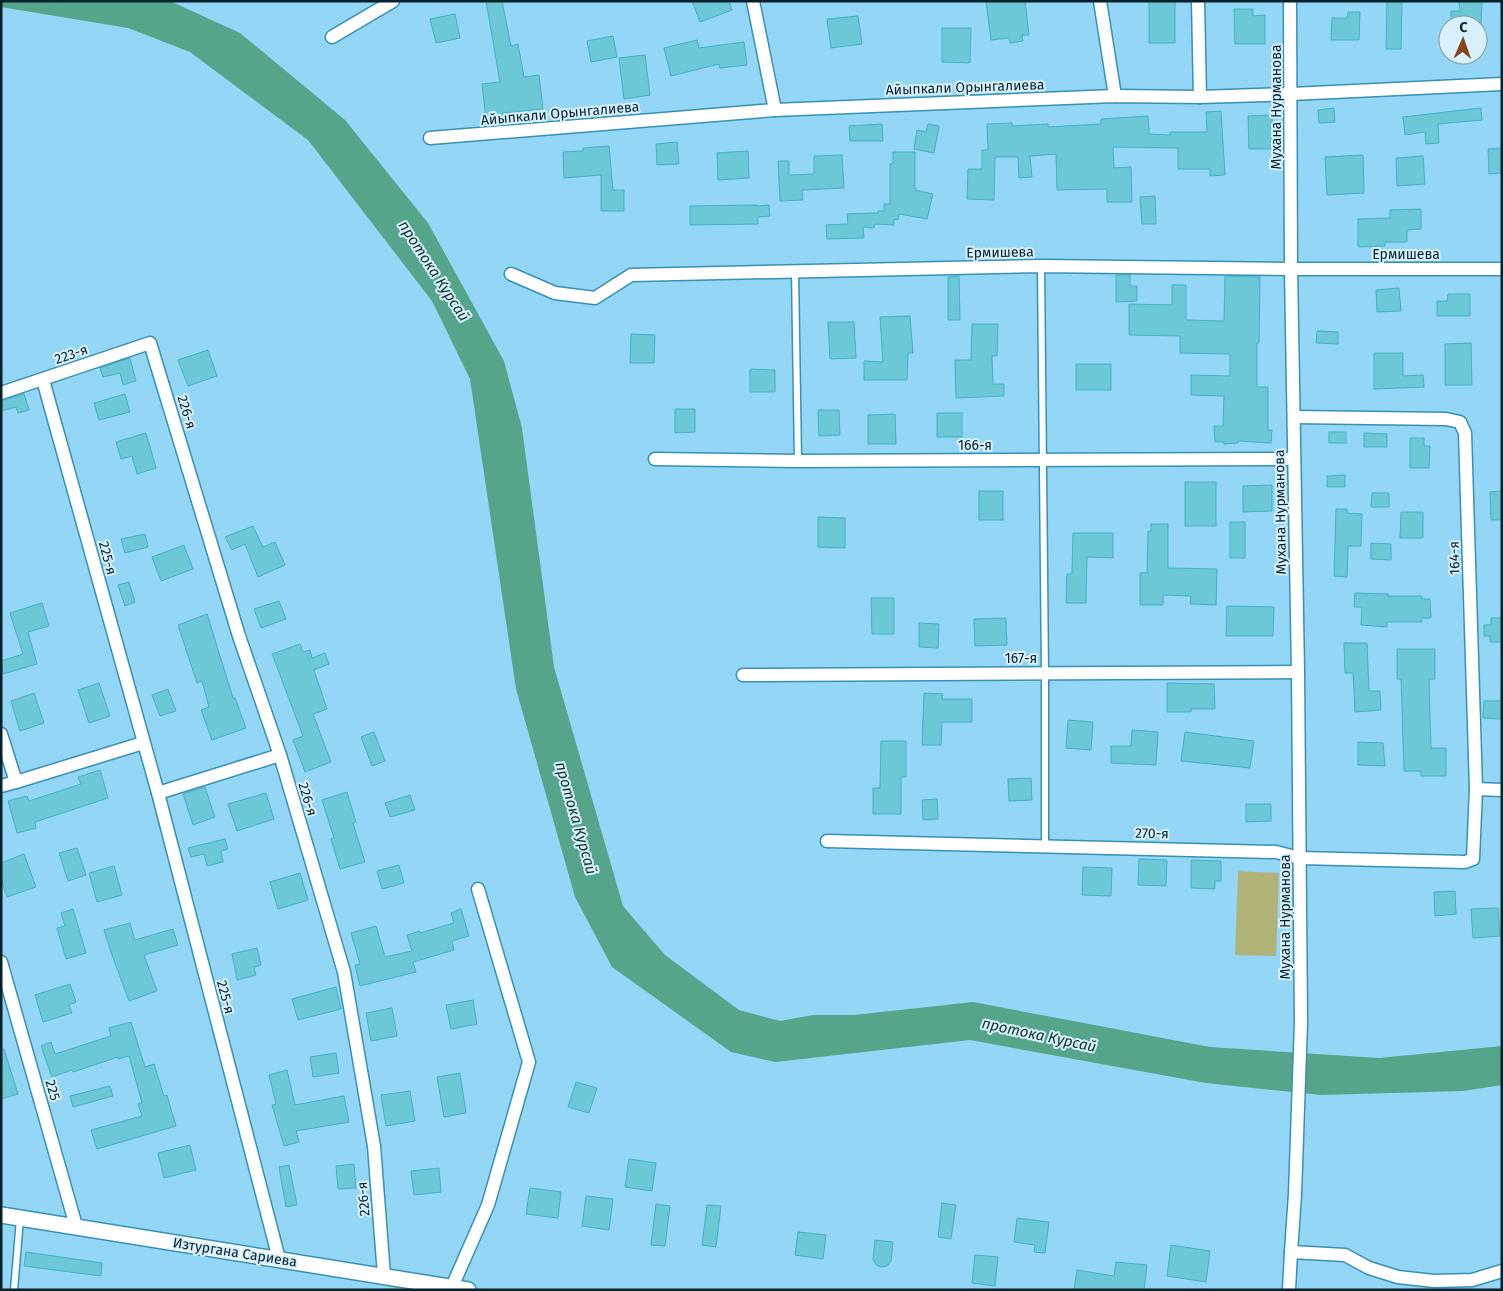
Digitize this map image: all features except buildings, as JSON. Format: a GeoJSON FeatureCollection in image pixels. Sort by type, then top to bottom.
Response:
{"type":"FeatureCollection","features":[{"type":"Feature","properties":{"kind":"street"},"geometry":{"type":"LineString","coordinates":[[332,37],[392,1]]}},
{"type":"Feature","properties":{"kind":"street"},"geometry":{"type":"LineString","coordinates":[[753,1],[775,110]]}},
{"type":"Feature","properties":{"kind":"street"},"geometry":{"type":"LineString","coordinates":[[1100,1],[1115,96]]}},
{"type":"Feature","properties":{"kind":"street"},"geometry":{"type":"LineString","coordinates":[[1198,1],[1200,97]]}},
{"type":"Feature","properties":{"kind":"street","name":"Мухана Нурманова"},"geometry":{"type":"LineString","coordinates":[[1289,1290],[1295,1194],[1301,1022],[1295,417],[1291,269],[1290,1]]}},
{"type":"Feature","properties":{"kind":"street","name":"Айыпкали Орынгалиева"},"geometry":{"type":"LineString","coordinates":[[430,138],[775,110],[1115,96],[1200,97],[1291,94],[1502,84]]}},
{"type":"Feature","properties":{"kind":"street","name":"Ермишева"},"geometry":{"type":"LineString","coordinates":[[511,274],[555,293],[595,298],[630,275],[1041,266],[1502,269]]}},
{"type":"Feature","properties":{"kind":"street","name":"223-я"},"geometry":{"type":"LineString","coordinates":[[1,393],[150,343]]}},
{"type":"Feature","properties":{"kind":"street","name":"226-я"},"geometry":{"type":"LineString","coordinates":[[150,343],[239,636],[280,756],[344,972],[374,1146],[384,1275]]}},
{"type":"Feature","properties":{"kind":"street","name":"225-я"},"geometry":{"type":"LineString","coordinates":[[43,380],[158,793],[279,1260]]}},
{"type":"Feature","properties":{"kind":"street","name":"164-я"},"geometry":{"type":"LineString","coordinates":[[1295,417],[1446,419],[1460,422],[1465,433],[1476,789],[1473,859]]}},
{"type":"Feature","properties":{"kind":"street","name":"166-я"},"geometry":{"type":"LineString","coordinates":[[656,459],[798,461],[1294,459]]}},
{"type":"Feature","properties":{"kind":"street","name":"167-я"},"geometry":{"type":"LineString","coordinates":[[743,675],[1298,672]]}},
{"type":"Feature","properties":{"kind":"street"},"geometry":{"type":"LineString","coordinates":[[1,734],[16,782]]}},
{"type":"Feature","properties":{"kind":"street"},"geometry":{"type":"LineString","coordinates":[[1,786],[143,743]]}},
{"type":"Feature","properties":{"kind":"street"},"geometry":{"type":"LineString","coordinates":[[158,793],[280,756]]}},
{"type":"Feature","properties":{"kind":"street"},"geometry":{"type":"LineString","coordinates":[[1476,789],[1502,790]]}},
{"type":"Feature","properties":{"kind":"street","name":"270-я"},"geometry":{"type":"LineString","coordinates":[[827,841],[1276,852],[1300,858],[1465,862],[1473,859]]}},
{"type":"Feature","properties":{"kind":"street"},"geometry":{"type":"LineString","coordinates":[[452,1287],[488,1205],[529,1062],[478,889]]}},
{"type":"Feature","properties":{"kind":"street","name":"225"},"geometry":{"type":"LineString","coordinates":[[1,962],[76,1226]]}},
{"type":"Feature","properties":{"kind":"street","name":"Изтургана Сариева"},"geometry":{"type":"LineString","coordinates":[[1,1215],[384,1275],[415,1286],[452,1287],[468,1290]]}},
{"type":"Feature","properties":{"kind":"street"},"geometry":{"type":"LineString","coordinates":[[1291,1252],[1345,1255],[1369,1268],[1398,1277],[1434,1282],[1472,1280],[1502,1271]]}},
{"type":"Feature","properties":{"kind":"lane"},"geometry":{"type":"LineString","coordinates":[[1041,266],[1045,846]]}},
{"type":"Feature","properties":{"kind":"lane"},"geometry":{"type":"LineString","coordinates":[[796,271],[798,461]]}},
{"type":"Feature","properties":{"kind":"lane"},"geometry":{"type":"LineString","coordinates":[[14,1290],[20,1217]]}},
{"type":"Feature","properties":{"kind":"shaded area"},"geometry":{"type":"Polygon","coordinates":[[[1238,871],[1279,873],[1276,956],[1235,955],[1238,871]]]}},
{"type":"Feature","properties":{"kind":"water","name":"протока Курсай"},"geometry":{"type":"Polygon","coordinates":[[[1,1],[170,1],[240,33],[345,120],[428,223],[504,361],[522,428],[554,667],[623,906],[665,955],[739,1010],[780,1021],[813,1015],[854,1015],[973,1002],[1210,1047],[1379,1058],[1502,1046],[1502,1085],[1463,1091],[1321,1095],[1206,1083],[970,1040],[775,1062],[731,1052],[612,967],[575,897],[516,689],[470,379],[432,301],[308,140],[190,52],[128,28],[1,7],[1,1]]]}}]}
